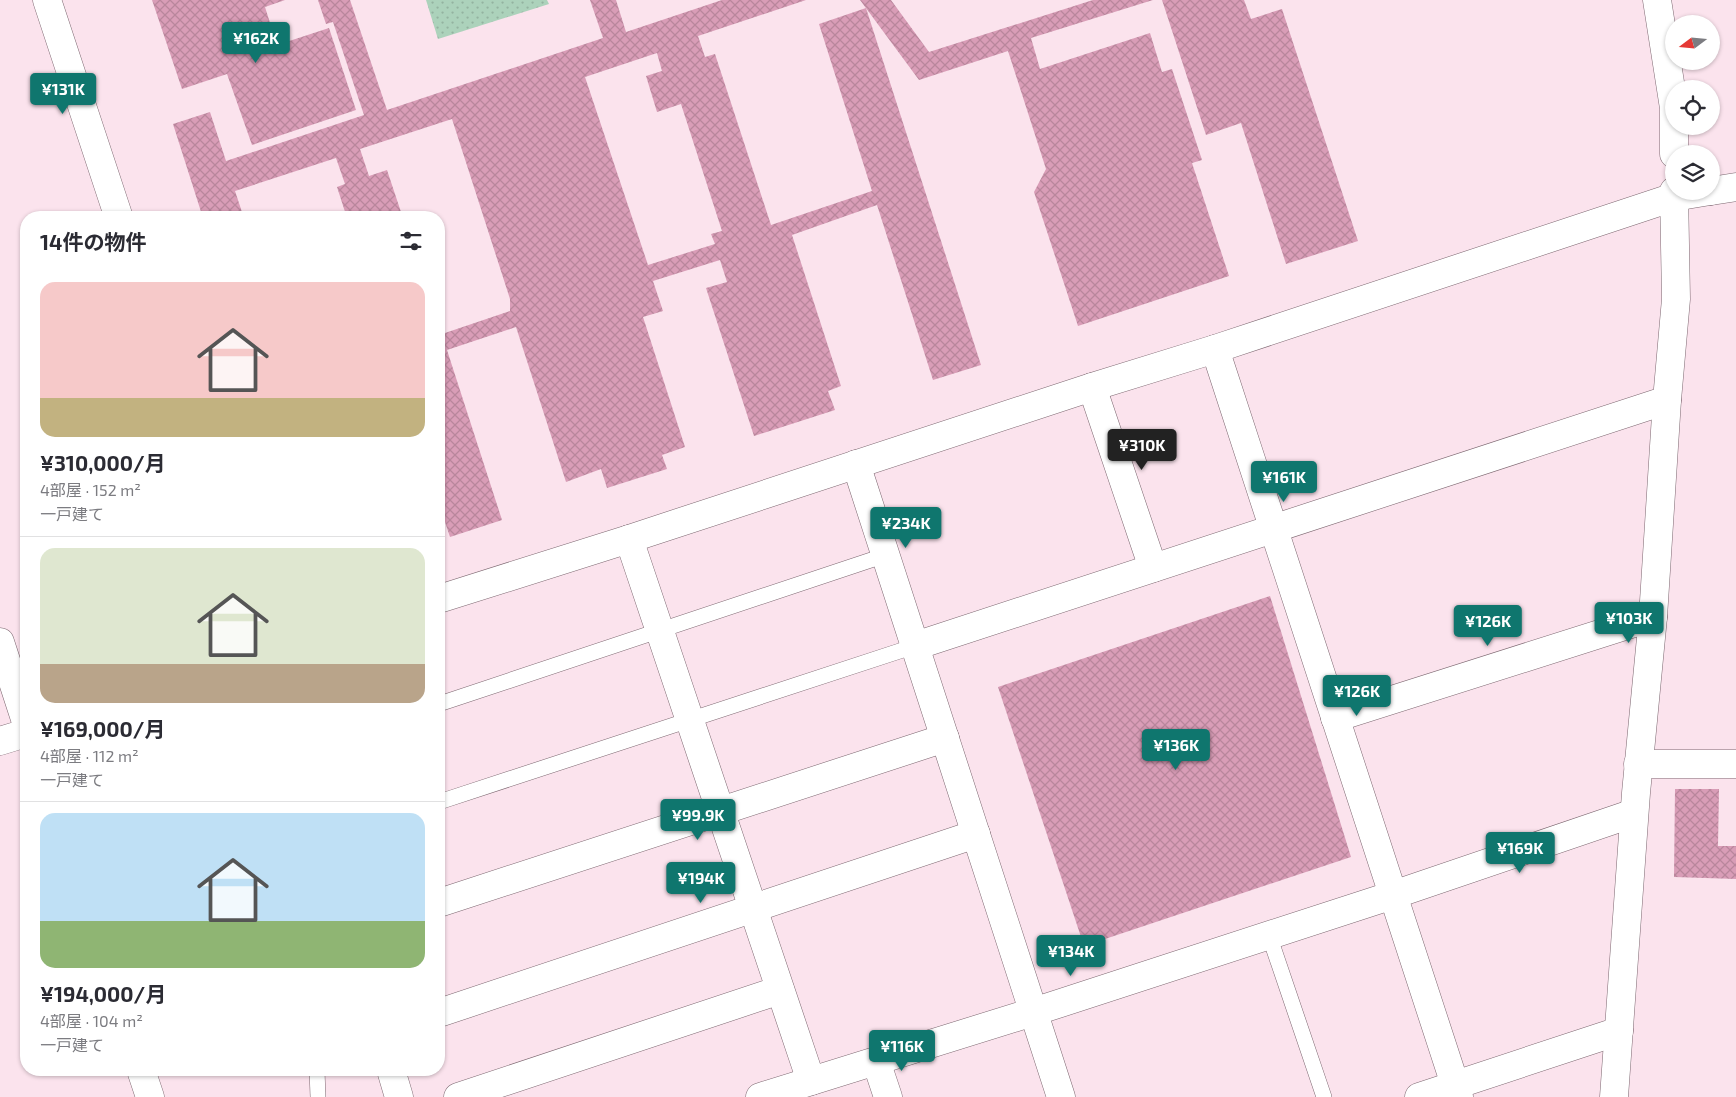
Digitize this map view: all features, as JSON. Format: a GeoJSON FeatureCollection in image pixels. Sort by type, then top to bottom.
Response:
{"type":"FeatureCollection","features":[{"type":"Feature","properties":{"kind":"street"},"geometry":{"type":"LineString","coordinates":[[47,0],[117,211]]}},
{"type":"Feature","properties":{"kind":"street"},"geometry":{"type":"LineString","coordinates":[[1657,0],[1674,108],[1674,145]]}},
{"type":"Feature","properties":{"kind":"street"},"geometry":{"type":"LineString","coordinates":[[1720,189],[1736,187]]}},
{"type":"Feature","properties":{"kind":"street"},"geometry":{"type":"LineString","coordinates":[[445,597],[629,539],[1092,387],[1215,350],[1665,197]]}},
{"type":"Feature","properties":{"kind":"street"},"geometry":{"type":"LineString","coordinates":[[1614,1097],[1634,813],[1653,617],[1666,400],[1676,299],[1674,200]]}},
{"type":"Feature","properties":{"kind":"street"},"geometry":{"type":"LineString","coordinates":[[1215,350],[1457,1091]]}},
{"type":"Feature","properties":{"kind":"street"},"geometry":{"type":"LineString","coordinates":[[1092,387],[1153,568]]}},
{"type":"Feature","properties":{"kind":"street"},"geometry":{"type":"LineString","coordinates":[[915,646],[1666,400]]}},
{"type":"Feature","properties":{"kind":"street"},"geometry":{"type":"LineString","coordinates":[[856,464],[1061,1097]]}},
{"type":"Feature","properties":{"kind":"street"},"geometry":{"type":"LineString","coordinates":[[629,539],[810,1081]]}},
{"type":"Feature","properties":{"kind":"street"},"geometry":{"type":"LineString","coordinates":[[1336,718],[1653,617]]}},
{"type":"Feature","properties":{"kind":"street"},"geometry":{"type":"LineString","coordinates":[[0,642],[20,704]]}},
{"type":"Feature","properties":{"kind":"street"},"geometry":{"type":"LineString","coordinates":[[0,741],[20,735]]}},
{"type":"Feature","properties":{"kind":"street"},"geometry":{"type":"LineString","coordinates":[[445,901],[945,738]]}},
{"type":"Feature","properties":{"kind":"street"},"geometry":{"type":"LineString","coordinates":[[1638,764],[1736,764]]}},
{"type":"Feature","properties":{"kind":"street"},"geometry":{"type":"LineString","coordinates":[[760,1097],[1033,1012],[1393,895],[1634,813]]}},
{"type":"Feature","properties":{"kind":"street"},"geometry":{"type":"LineString","coordinates":[[445,1011],[976,834]]}},
{"type":"Feature","properties":{"kind":"street"},"geometry":{"type":"LineString","coordinates":[[458,1097],[780,990]]}},
{"type":"Feature","properties":{"kind":"street"},"geometry":{"type":"LineString","coordinates":[[1419,1097],[1457,1091],[1619,1031]]}},
{"type":"Feature","properties":{"kind":"street"},"geometry":{"type":"LineString","coordinates":[[876,1061],[888,1097]]}},
{"type":"Feature","properties":{"kind":"street"},"geometry":{"type":"LineString","coordinates":[[143,1076],[150,1097]]}},
{"type":"Feature","properties":{"kind":"street"},"geometry":{"type":"LineString","coordinates":[[393,1076],[399,1097]]}},
{"type":"Feature","properties":{"kind":"lane"},"geometry":{"type":"LineString","coordinates":[[445,702],[886,555]]}},
{"type":"Feature","properties":{"kind":"lane"},"geometry":{"type":"LineString","coordinates":[[445,800],[915,646]]}},
{"type":"Feature","properties":{"kind":"lane"},"geometry":{"type":"LineString","coordinates":[[1269,935],[1324,1097]]}},
{"type":"Feature","properties":{"kind":"lane"},"geometry":{"type":"LineString","coordinates":[[317,1076],[318,1097]]}},
{"type":"Feature","properties":{"kind":"green space"},"geometry":{"type":"Polygon","coordinates":[[[426,0],[547,0],[549,4],[438,39],[426,0]]]}},
{"type":"Feature","properties":{"kind":"building"},"geometry":{"type":"Polygon","coordinates":[[[152,0],[285,0],[265,7],[277,45],[329,28],[356,110],[252,145],[227,74],[182,89],[152,0]]]}},
{"type":"Feature","properties":{"kind":"building"},"geometry":{"type":"Polygon","coordinates":[[[318,0],[350,0],[387,110],[603,38],[590,0],[616,0],[626,32],[722,0],[806,0],[698,36],[705,57],[715,54],[771,225],[872,191],[819,24],[866,8],[981,365],[933,380],[877,205],[792,235],[841,386],[828,391],[835,410],[754,436],[706,288],[727,282],[720,260],[653,281],[663,311],[643,317],[685,447],[662,455],[667,469],[607,488],[601,469],[566,482],[516,327],[447,350],[502,520],[450,537],[445,522],[445,333],[510,311],[510,299],[452,119],[360,149],[369,176],[387,170],[401,211],[345,211],[337,187],[345,184],[336,158],[235,191],[242,211],[201,211],[173,124],[210,112],[226,161],[364,115],[333,22],[326,24],[318,0]],[[657,53],[585,77],[648,265],[715,244],[711,234],[722,231],[681,104],[657,112],[646,76],[662,71],[657,53]]]}},
{"type":"Feature","properties":{"kind":"building"},"geometry":{"type":"Polygon","coordinates":[[[860,0],[891,0],[929,52],[1093,0],[1153,0],[1031,38],[1040,69],[1150,33],[1162,72],[1172,69],[1202,160],[1192,163],[1229,276],[1078,326],[1034,192],[1046,169],[1008,51],[919,80],[860,0]]]}},
{"type":"Feature","properties":{"kind":"building"},"geometry":{"type":"Polygon","coordinates":[[[1162,0],[1244,0],[1251,19],[1282,9],[1358,241],[1286,264],[1241,123],[1206,135],[1162,0]]]}},
{"type":"Feature","properties":{"kind":"building"},"geometry":{"type":"Polygon","coordinates":[[[1270,596],[1351,857],[1084,946],[998,687],[1270,596]]]}},
{"type":"Feature","properties":{"kind":"building"},"geometry":{"type":"Polygon","coordinates":[[[1675,789],[1719,789],[1718,846],[1736,846],[1736,879],[1674,877],[1675,789]]]}}]}
